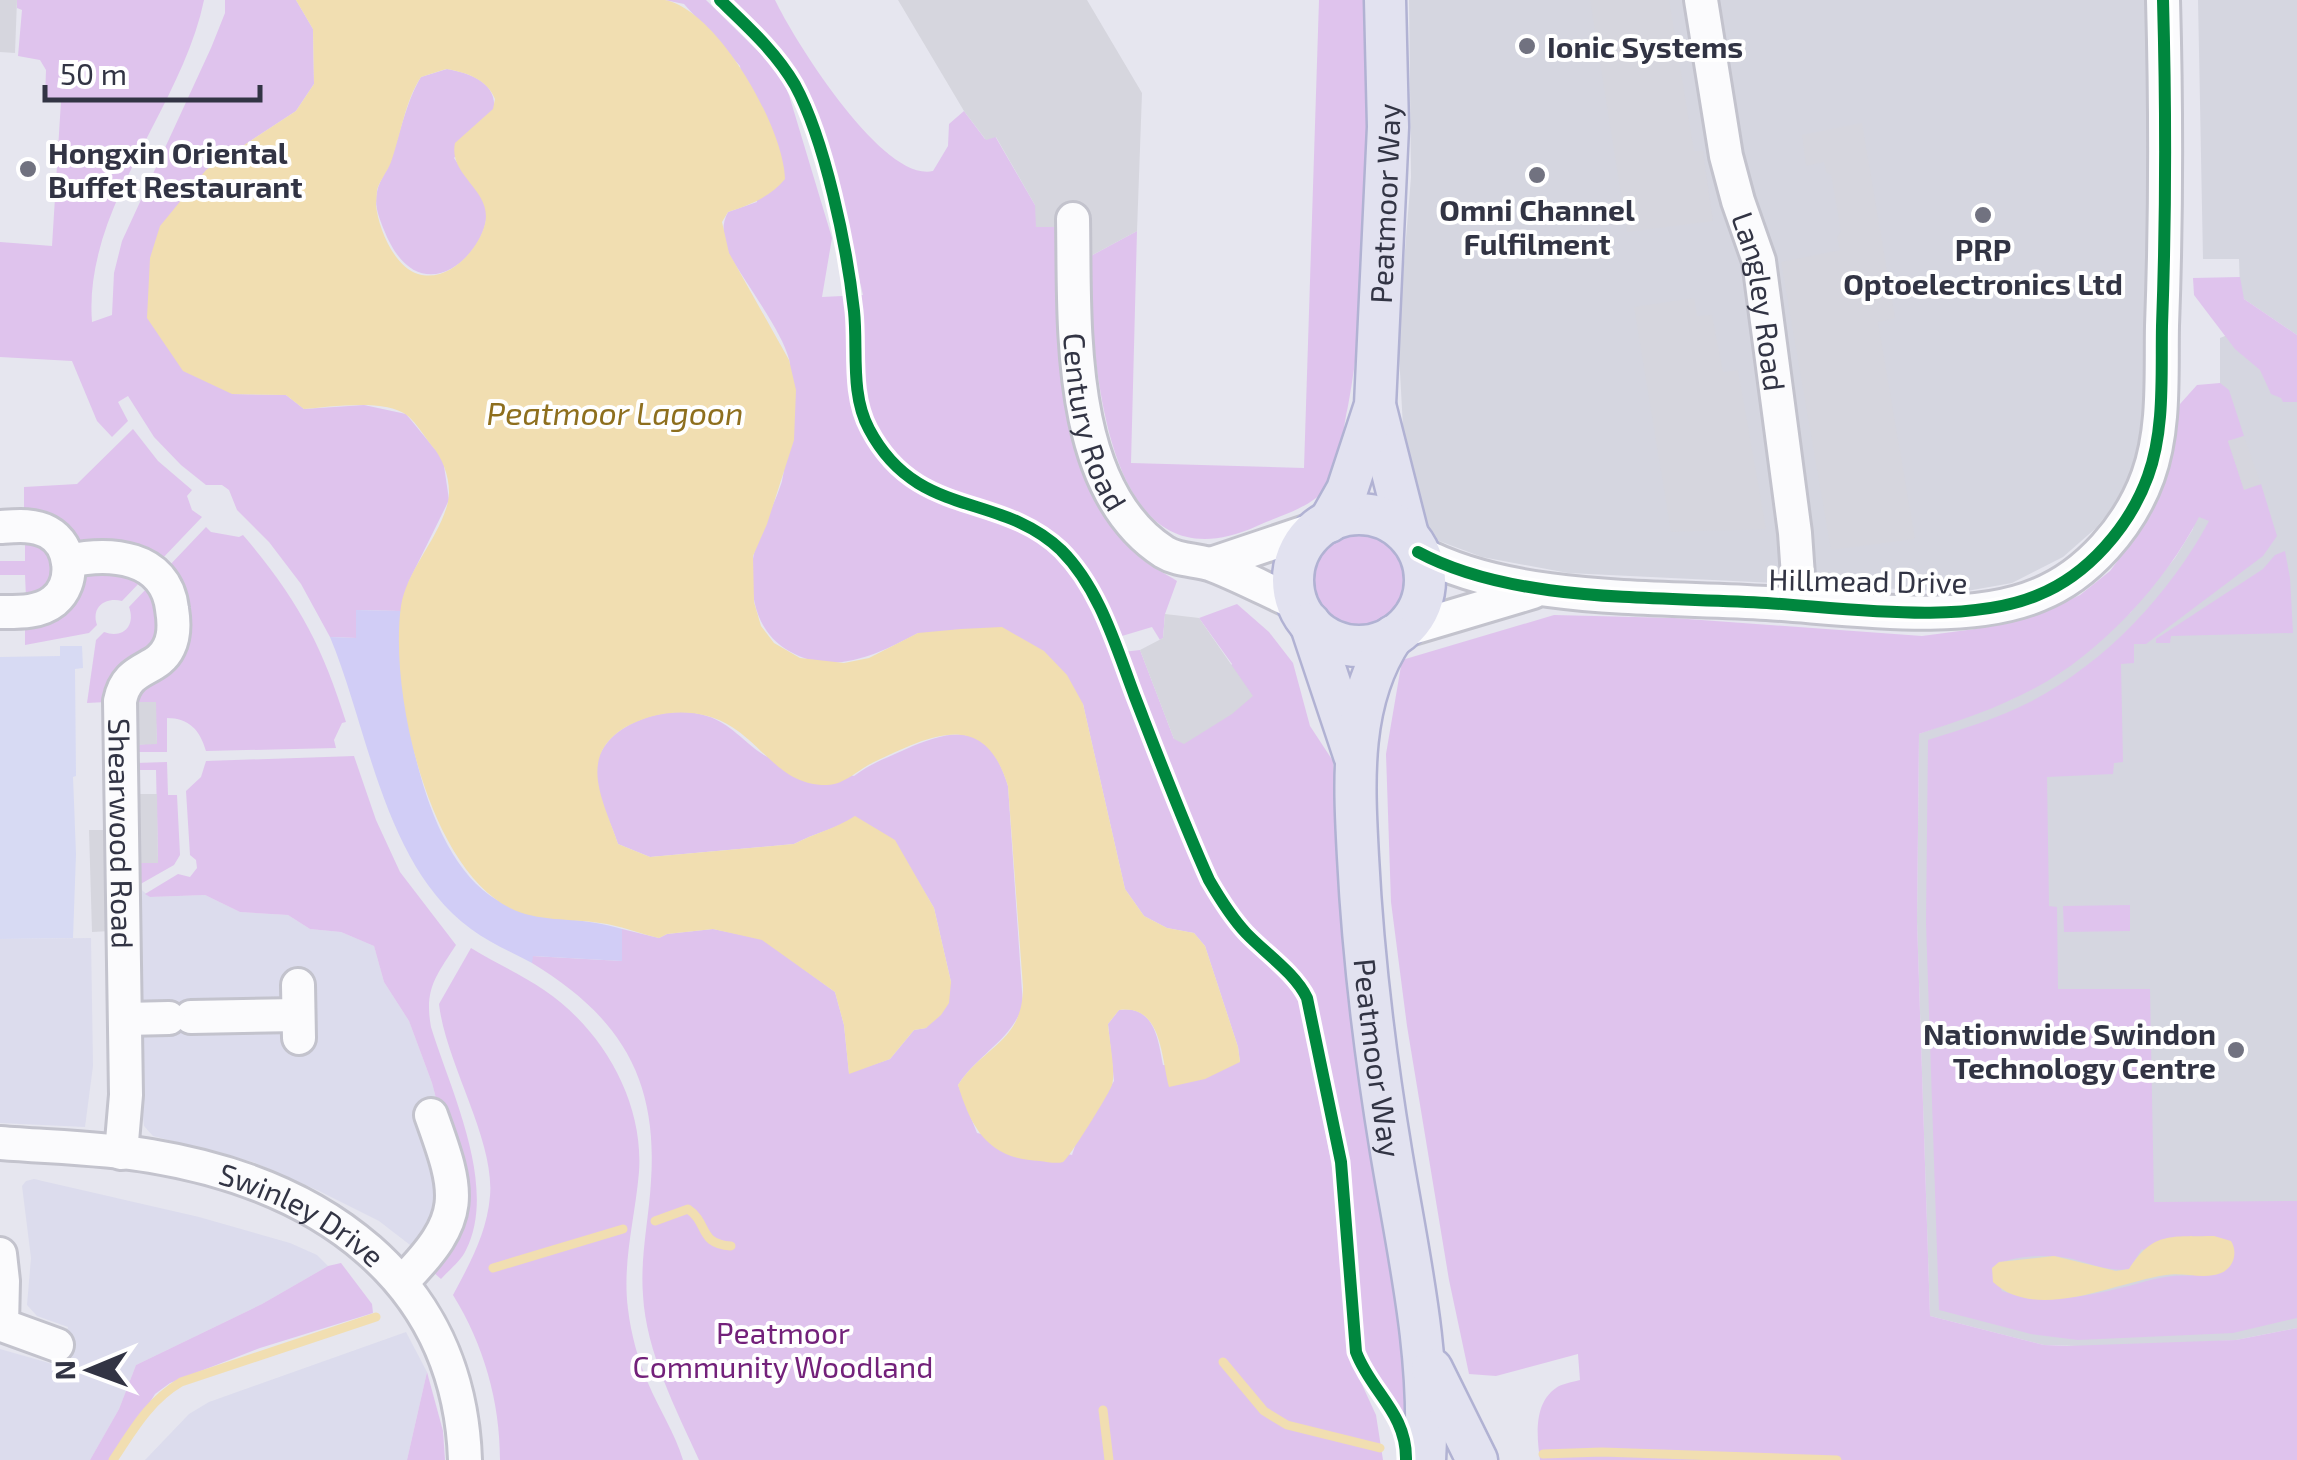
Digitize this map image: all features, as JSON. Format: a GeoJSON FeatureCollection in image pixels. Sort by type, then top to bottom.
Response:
{"type":"FeatureCollection","features":[{"type":"Feature","properties":{"kind":"main road","name":"Peatmoor Way"},"geometry":{"type":"LineString","coordinates":[[1324,525],[1347,490],[1375,406],[1388,127],[1385,0]]}},
{"type":"Feature","properties":{"kind":"main road","name":"Peatmoor Way"},"geometry":{"type":"LineString","coordinates":[[1375,406],[1413,544]]}},
{"type":"Feature","properties":{"kind":"main road"},"geometry":{"type":"LineString","coordinates":[[1349,515],[1375,516],[1398,526],[1413,544],[1424,571],[1422,598],[1410,622],[1396,634],[1374,644],[1346,644],[1320,633],[1304,614],[1294,584],[1298,556],[1324,525],[1349,515]]}},
{"type":"Feature","properties":{"kind":"main road","name":"Peatmoor Way"},"geometry":{"type":"LineString","coordinates":[[1304,614],[1354,755]]}},
{"type":"Feature","properties":{"kind":"main road","name":"Peatmoor Way"},"geometry":{"type":"LineString","coordinates":[[1396,634],[1376,667],[1354,755],[1360,908],[1371,1014],[1426,1356],[1425,1460]]}},
{"type":"Feature","properties":{"kind":"main road","name":"Peatmoor Way"},"geometry":{"type":"LineString","coordinates":[[1426,1356],[1477,1460]]}},
{"type":"Feature","properties":{"kind":"street","name":"Langley Road"},"geometry":{"type":"LineString","coordinates":[[1701,0],[1726,156],[1760,261],[1795,532],[1800,605]]}},
{"type":"Feature","properties":{"kind":"street","name":"Hillmead Drive"},"geometry":{"type":"LineString","coordinates":[[1413,544],[1455,568],[1537,591],[1947,611],[2000,606],[2060,583],[2102,550],[2138,501],[2152,458],[2160,391],[2166,156],[2163,0]]}},
{"type":"Feature","properties":{"kind":"street","name":"Century Road"},"geometry":{"type":"LineString","coordinates":[[1073,219],[1081,393],[1108,487],[1122,512],[1156,546],[1181,559],[1211,564],[1304,614]]}},
{"type":"Feature","properties":{"kind":"street"},"geometry":{"type":"LineString","coordinates":[[1211,564],[1324,525]]}},
{"type":"Feature","properties":{"kind":"street"},"geometry":{"type":"LineString","coordinates":[[0,526],[45,530],[57,539],[68,561],[69,577],[55,600],[27,612],[0,612]]}},
{"type":"Feature","properties":{"kind":"street","name":"Shearwood Road"},"geometry":{"type":"LineString","coordinates":[[68,561],[110,555],[138,561],[161,581],[172,600],[174,631],[170,647],[162,657],[130,676],[120,701],[126,1095],[121,1152]]}},
{"type":"Feature","properties":{"kind":"street","name":"Hillmead Drive"},"geometry":{"type":"LineString","coordinates":[[1396,634],[1537,591]]}},
{"type":"Feature","properties":{"kind":"street"},"geometry":{"type":"LineString","coordinates":[[125,1019],[298,1013]]}},
{"type":"Feature","properties":{"kind":"street"},"geometry":{"type":"LineString","coordinates":[[402,1281],[436,1243],[452,1204],[452,1176],[431,1115]]}},
{"type":"Feature","properties":{"kind":"street","name":"Swinley Drive"},"geometry":{"type":"LineString","coordinates":[[0,1143],[121,1152],[230,1176],[290,1200],[354,1238],[402,1281],[434,1331],[456,1389],[465,1460]]}},
{"type":"Feature","properties":{"kind":"street"},"geometry":{"type":"LineString","coordinates":[[0,1254],[4,1281],[1,1325],[57,1344]]}},
{"type":"Feature","properties":{"kind":"shaded area"},"geometry":{"type":"Polygon","coordinates":[[[0,0],[17,0],[15,53],[0,52],[0,0]]]}},
{"type":"Feature","properties":{"kind":"shaded area"},"geometry":{"type":"Polygon","coordinates":[[[898,0],[1087,0],[1142,93],[1137,231],[1087,258],[1059,258],[1055,227],[1036,227],[1035,205],[996,137],[986,140],[964,111],[898,0]]]}},
{"type":"Feature","properties":{"kind":"shaded area"},"geometry":{"type":"Polygon","coordinates":[[[1409,0],[2148,0],[2147,381],[2141,449],[2126,490],[2096,528],[2063,557],[2012,583],[1961,592],[1568,573],[1482,557],[1431,538],[1424,528],[1411,483],[1403,427],[1398,336],[1411,177],[1409,0]]]}},
{"type":"Feature","properties":{"kind":"shaded area"},"geometry":{"type":"Polygon","coordinates":[[[1590,0],[1669,0],[1694,151],[1703,151],[1713,221],[1627,232],[1590,0]]]}},
{"type":"Feature","properties":{"kind":"shaded area"},"geometry":{"type":"Polygon","coordinates":[[[2198,0],[2297,0],[2297,335],[2244,299],[2239,259],[2203,259],[2198,0]]]}},
{"type":"Feature","properties":{"kind":"shaded area"},"geometry":{"type":"Polygon","coordinates":[[[1862,123],[1895,318],[1878,322],[1915,539],[1831,550],[1781,262],[1840,250],[1837,237],[1841,231],[1831,175],[1824,162],[1806,166],[1802,135],[1862,123]]]}},
{"type":"Feature","properties":{"kind":"shaded area"},"geometry":{"type":"Polygon","coordinates":[[[1694,298],[1697,316],[1712,315],[1723,372],[1738,370],[1766,529],[1671,532],[1634,307],[1694,298]]]}},
{"type":"Feature","properties":{"kind":"shaded area"},"geometry":{"type":"Polygon","coordinates":[[[2230,334],[2297,369],[2297,1328],[2236,1340],[2111,1347],[2044,1345],[1930,1316],[1917,921],[1919,734],[2012,699],[2061,672],[2130,613],[2175,558],[2193,529],[2220,397],[2220,338],[2230,334]]]}},
{"type":"Feature","properties":{"kind":"shaded area"},"geometry":{"type":"Polygon","coordinates":[[[2244,436],[2261,484],[2244,490],[2228,441],[2244,436]]]}},
{"type":"Feature","properties":{"kind":"shaded area"},"geometry":{"type":"Polygon","coordinates":[[[1165,614],[1199,618],[1253,696],[1184,744],[1174,739],[1140,650],[1163,638],[1165,614]]]}},
{"type":"Feature","properties":{"kind":"shaded area"},"geometry":{"type":"Polygon","coordinates":[[[60,646],[82,646],[83,668],[75,669],[73,938],[0,939],[0,657],[60,656],[60,646]]]}},
{"type":"Feature","properties":{"kind":"shaded area"},"geometry":{"type":"Polygon","coordinates":[[[133,702],[156,702],[157,744],[134,745],[133,702]]]}},
{"type":"Feature","properties":{"kind":"shaded area"},"geometry":{"type":"Polygon","coordinates":[[[135,794],[157,794],[158,863],[136,863],[135,794]]]}},
{"type":"Feature","properties":{"kind":"shaded area"},"geometry":{"type":"Polygon","coordinates":[[[89,830],[108,830],[111,931],[92,932],[89,830]]]}},
{"type":"Feature","properties":{"kind":"shaded area"},"geometry":{"type":"Polygon","coordinates":[[[137,886],[150,897],[205,895],[240,912],[288,915],[310,929],[341,932],[374,946],[384,982],[409,1021],[432,1083],[462,1198],[414,1248],[379,1221],[319,1191],[253,1162],[153,1136],[144,1126],[140,1094],[137,886]]]}},
{"type":"Feature","properties":{"kind":"shaded area"},"geometry":{"type":"Polygon","coordinates":[[[91,938],[93,1066],[85,1127],[0,1123],[0,939],[91,938]]]}},
{"type":"Feature","properties":{"kind":"shaded area"},"geometry":{"type":"Polygon","coordinates":[[[34,1179],[199,1217],[290,1243],[317,1255],[328,1266],[262,1304],[136,1365],[119,1409],[90,1460],[0,1460],[0,1349],[56,1365],[68,1327],[37,1316],[27,1305],[31,1258],[22,1186],[34,1179]]]}},
{"type":"Feature","properties":{"kind":"shaded area"},"geometry":{"type":"Polygon","coordinates":[[[406,1332],[427,1372],[407,1460],[145,1460],[189,1414],[209,1402],[406,1332]]]}},
{"type":"Feature","properties":{"kind":"green space"},"geometry":{"type":"Polygon","coordinates":[[[17,0],[204,0],[193,40],[118,198],[103,239],[93,280],[92,322],[112,315],[114,273],[122,241],[211,48],[225,13],[225,0],[296,0],[313,29],[314,84],[296,111],[206,170],[232,394],[286,395],[304,409],[364,405],[406,414],[443,459],[449,500],[409,581],[401,611],[356,610],[356,638],[330,637],[301,584],[269,542],[237,510],[229,490],[222,485],[206,485],[181,465],[154,437],[128,396],[118,402],[128,421],[112,437],[97,421],[72,361],[0,357],[0,242],[52,246],[61,101],[45,99],[46,70],[40,60],[18,56],[22,10],[17,8],[17,0]]]}},
{"type":"Feature","properties":{"kind":"green space","name":"Peatmoor Community Woodland"},"geometry":{"type":"Polygon","coordinates":[[[665,0],[706,0],[782,79],[832,238],[822,297],[863,295],[823,137],[798,78],[783,54],[728,0],[775,0],[842,105],[890,155],[913,169],[933,171],[948,146],[949,124],[964,111],[985,139],[995,136],[1035,205],[1055,227],[1066,402],[1074,445],[1088,485],[1109,523],[1138,556],[1177,581],[1165,614],[1163,638],[1160,640],[1152,627],[1122,636],[1091,578],[1055,536],[1054,556],[1079,585],[1114,653],[1140,650],[1174,739],[1232,664],[1199,618],[1237,604],[1269,632],[1293,663],[1310,726],[1333,761],[1345,912],[1408,1347],[1407,1425],[1362,1350],[1346,1161],[1314,996],[1300,971],[1296,994],[1302,1002],[1335,1184],[1347,1352],[1376,1415],[1383,1460],[699,1460],[664,1380],[645,1316],[643,1266],[651,1144],[648,1111],[639,1080],[610,1028],[562,983],[532,963],[532,956],[622,961],[622,929],[659,938],[713,929],[762,939],[835,992],[844,1025],[849,1073],[890,1059],[914,1030],[926,1028],[951,982],[934,908],[902,854],[855,817],[794,844],[650,857],[618,844],[596,778],[598,760],[606,744],[619,732],[635,722],[672,712],[707,716],[771,759],[854,776],[884,759],[940,737],[968,736],[991,751],[1008,786],[1023,1006],[1010,1029],[958,1085],[977,1133],[1072,1155],[1077,1140],[1114,1081],[1108,1024],[1119,1010],[1131,1010],[1147,1018],[1156,1034],[1163,1065],[1240,1062],[1205,946],[1194,933],[1167,928],[1144,916],[1125,889],[1083,704],[918,633],[855,660],[822,662],[789,651],[762,623],[752,586],[753,559],[784,471],[789,359],[771,321],[729,254],[724,238],[728,212],[757,202],[740,66],[684,4],[665,0]]]}},
{"type":"Feature","properties":{"kind":"green space"},"geometry":{"type":"Polygon","coordinates":[[[1319,0],[1366,0],[1369,27],[1361,312],[1339,457],[1330,484],[1313,500],[1257,526],[1205,539],[1165,528],[1136,498],[1116,454],[1095,350],[1087,258],[1137,231],[1131,463],[1304,468],[1319,0]]]}},
{"type":"Feature","properties":{"kind":"green space"},"geometry":{"type":"Polygon","coordinates":[[[447,69],[480,80],[491,92],[494,109],[454,158],[485,203],[486,219],[480,237],[454,267],[436,274],[418,272],[400,258],[382,225],[376,197],[421,77],[447,69]]]}},
{"type":"Feature","properties":{"kind":"green space"},"geometry":{"type":"Polygon","coordinates":[[[2240,277],[2244,299],[2297,335],[2297,402],[2283,402],[2271,394],[2260,370],[2235,349],[2194,295],[2193,278],[2240,277]]]}},
{"type":"Feature","properties":{"kind":"green space"},"geometry":{"type":"Polygon","coordinates":[[[2220,383],[2229,390],[2244,436],[2228,441],[2244,489],[2261,484],[2277,536],[2263,556],[2146,644],[2134,644],[2134,663],[2121,664],[2123,762],[2114,763],[2113,774],[2047,777],[2049,906],[2057,907],[2058,989],[2150,989],[2154,1202],[2297,1201],[2297,1318],[2233,1333],[2078,1340],[2031,1334],[1939,1310],[1926,923],[1928,740],[2030,702],[2084,668],[2133,625],[2175,575],[2209,521],[2199,517],[2150,591],[2083,656],[2021,695],[1919,734],[1917,921],[1930,1316],[2044,1345],[2067,1346],[2236,1340],[2297,1328],[2297,1460],[1540,1460],[1538,1431],[1543,1403],[1556,1388],[1580,1380],[1578,1354],[1496,1376],[1469,1374],[1449,1280],[1391,902],[1386,754],[1402,660],[1554,615],[1674,618],[1922,636],[1975,629],[2040,613],[2080,595],[2110,571],[2139,532],[2157,493],[2180,404],[2197,385],[2220,383]],[[2142,1249],[2129,1269],[2122,1270],[2054,1256],[2008,1260],[1992,1268],[2002,1291],[2049,1299],[2192,1276],[2142,1249]]]}},
{"type":"Feature","properties":{"kind":"green space"},"geometry":{"type":"Polygon","coordinates":[[[133,429],[158,461],[192,490],[187,496],[192,510],[202,517],[160,561],[134,545],[80,541],[24,512],[24,487],[77,484],[133,429]]]}},
{"type":"Feature","properties":{"kind":"green space"},"geometry":{"type":"Polygon","coordinates":[[[206,527],[211,532],[243,535],[293,601],[317,645],[346,722],[334,740],[336,748],[206,751],[192,727],[182,720],[167,718],[167,752],[134,752],[134,745],[157,743],[155,702],[133,702],[134,696],[166,670],[168,567],[206,527]]]}},
{"type":"Feature","properties":{"kind":"green space"},"geometry":{"type":"Polygon","coordinates":[[[1359,533],[1377,537],[1392,547],[1402,562],[1406,580],[1402,598],[1392,613],[1377,623],[1359,627],[1341,623],[1326,613],[1316,598],[1312,580],[1316,562],[1326,547],[1341,537],[1359,533]]]}},
{"type":"Feature","properties":{"kind":"green space"},"geometry":{"type":"Polygon","coordinates":[[[25,541],[38,542],[55,561],[50,587],[26,597],[25,575],[0,575],[0,561],[25,561],[25,541]]]}},
{"type":"Feature","properties":{"kind":"green space"},"geometry":{"type":"Polygon","coordinates":[[[2285,551],[2293,633],[2171,636],[2170,643],[2156,643],[2156,639],[2285,551]]]}},
{"type":"Feature","properties":{"kind":"green space"},"geometry":{"type":"Polygon","coordinates":[[[103,568],[142,580],[122,601],[110,601],[98,608],[97,625],[89,633],[25,645],[25,625],[87,575],[103,568]]]}},
{"type":"Feature","properties":{"kind":"green space"},"geometry":{"type":"Polygon","coordinates":[[[148,587],[159,605],[158,640],[106,702],[87,703],[96,640],[104,632],[117,634],[126,629],[131,620],[129,607],[148,587]]]}},
{"type":"Feature","properties":{"kind":"green space"},"geometry":{"type":"Polygon","coordinates":[[[354,756],[376,820],[400,872],[456,945],[433,983],[429,1014],[468,1139],[477,1197],[475,1225],[466,1250],[441,1279],[433,1272],[462,1198],[432,1083],[409,1021],[384,982],[374,946],[341,932],[310,929],[288,915],[240,912],[205,895],[145,894],[178,874],[190,877],[197,868],[190,855],[186,791],[201,777],[206,761],[354,756]]]}},
{"type":"Feature","properties":{"kind":"green space"},"geometry":{"type":"Polygon","coordinates":[[[167,762],[168,795],[177,795],[180,855],[174,865],[137,886],[136,863],[158,862],[156,770],[134,770],[135,763],[167,762]]]}},
{"type":"Feature","properties":{"kind":"green space"},"geometry":{"type":"Polygon","coordinates":[[[2130,905],[2130,931],[2064,932],[2063,906],[2130,905]]]}},
{"type":"Feature","properties":{"kind":"green space"},"geometry":{"type":"Polygon","coordinates":[[[471,948],[565,1006],[601,1046],[626,1093],[639,1145],[627,1274],[629,1318],[644,1374],[683,1460],[500,1460],[488,1374],[453,1295],[481,1235],[490,1196],[485,1151],[443,1027],[439,1004],[471,948]]]}},
{"type":"Feature","properties":{"kind":"green space"},"geometry":{"type":"Polygon","coordinates":[[[341,1263],[372,1304],[373,1313],[260,1348],[170,1383],[155,1394],[114,1460],[90,1460],[119,1409],[136,1365],[262,1304],[328,1266],[341,1263]]]}},
{"type":"Feature","properties":{"kind":"green space"},"geometry":{"type":"Polygon","coordinates":[[[427,1372],[443,1431],[445,1460],[407,1460],[427,1372]]]}},
{"type":"Feature","properties":{"kind":"sand"},"geometry":{"type":"Polygon","coordinates":[[[356,610],[401,611],[403,684],[419,769],[449,847],[471,878],[512,907],[622,929],[622,961],[533,956],[532,963],[478,934],[442,902],[418,870],[398,833],[330,637],[356,638],[356,610]]]}},
{"type":"Feature","properties":{"kind":"water","name":"Peatmoor Lagoon"},"geometry":{"type":"Polygon","coordinates":[[[296,0],[665,0],[685,8],[726,47],[773,130],[785,179],[766,196],[728,212],[722,222],[729,253],[789,360],[796,390],[794,440],[753,556],[754,602],[761,626],[774,643],[800,658],[844,663],[869,658],[918,633],[961,629],[1002,627],[1044,651],[1067,675],[1083,704],[1125,889],[1144,916],[1167,928],[1194,933],[1205,946],[1240,1062],[1205,1079],[1169,1087],[1152,1024],[1133,1010],[1119,1010],[1108,1024],[1112,1085],[1063,1162],[1008,1155],[985,1139],[970,1116],[958,1085],[1009,1032],[1021,1005],[1023,987],[1008,786],[998,761],[985,745],[970,737],[935,737],[827,785],[812,784],[786,773],[732,727],[692,713],[664,714],[637,722],[609,740],[601,753],[598,782],[618,844],[650,857],[794,844],[855,816],[895,840],[934,908],[951,982],[949,1003],[926,1028],[914,1030],[890,1059],[849,1074],[844,1025],[835,992],[762,940],[713,929],[659,938],[607,924],[532,916],[510,908],[481,887],[436,817],[420,774],[401,683],[399,642],[404,592],[448,502],[448,480],[440,458],[415,423],[398,410],[358,405],[304,409],[286,395],[232,394],[183,371],[147,318],[150,258],[160,226],[206,170],[296,111],[314,84],[313,29],[296,0]],[[446,69],[421,77],[377,190],[377,214],[395,255],[409,270],[429,276],[451,269],[469,254],[481,234],[486,212],[458,165],[455,143],[493,109],[495,99],[481,82],[446,69]]]}},
{"type":"Feature","properties":{"kind":"water"},"geometry":{"type":"Polygon","coordinates":[[[2214,1236],[2231,1241],[2234,1255],[2229,1267],[2214,1275],[2166,1275],[2054,1300],[2011,1294],[1993,1282],[1992,1268],[1999,1262],[2054,1256],[2116,1271],[2129,1269],[2155,1242],[2214,1236]]]}},
{"type":"Feature","properties":{"kind":"waterway"},"geometry":{"type":"LineString","coordinates":[[655,1221],[688,1209],[708,1237],[731,1246]]}},
{"type":"Feature","properties":{"kind":"waterway"},"geometry":{"type":"LineString","coordinates":[[493,1268],[623,1229]]}},
{"type":"Feature","properties":{"kind":"waterway"},"geometry":{"type":"LineString","coordinates":[[113,1460],[151,1407],[181,1382],[376,1317]]}},
{"type":"Feature","properties":{"kind":"waterway"},"geometry":{"type":"LineString","coordinates":[[1223,1362],[1264,1411],[1287,1425],[1380,1448]]}},
{"type":"Feature","properties":{"kind":"waterway"},"geometry":{"type":"LineString","coordinates":[[1103,1410],[1109,1460]]}},
{"type":"Feature","properties":{"kind":"waterway"},"geometry":{"type":"LineString","coordinates":[[1543,1454],[1602,1452],[1837,1460]]}},
{"type":"Feature","properties":{"kind":"cycle path"},"geometry":{"type":"LineString","coordinates":[[720,0],[779,61],[795,85],[816,135],[846,256],[854,311],[857,386],[869,429],[888,458],[911,478],[934,492],[1012,519],[1037,532],[1075,565],[1106,619],[1209,880],[1241,927],[1287,972],[1307,998],[1341,1162],[1356,1352],[1395,1416],[1406,1460]]}},
{"type":"Feature","properties":{"kind":"cycle path"},"geometry":{"type":"LineString","coordinates":[[1418,552],[1456,569],[1542,589],[1868,611],[1976,610],[2038,595],[2074,575],[2105,547],[2130,513],[2148,476],[2157,439],[2165,204],[2163,0]]}},
{"type":"Feature","properties":{"kind":"place","name":"Ionic Systems"},"geometry":{"type":"Point","coordinates":[1527,46]}},
{"type":"Feature","properties":{"kind":"place","name":"Hongxin Oriental Buffet Restaurant"},"geometry":{"type":"Point","coordinates":[28,169]}},
{"type":"Feature","properties":{"kind":"place","name":"Omni Channel Fulfilment"},"geometry":{"type":"Point","coordinates":[1537,175]}},
{"type":"Feature","properties":{"kind":"place","name":"PRP Optoelectronics Ltd"},"geometry":{"type":"Point","coordinates":[1983,215]}},
{"type":"Feature","properties":{"kind":"place","name":"Nationwide Swindon Technology Centre"},"geometry":{"type":"Point","coordinates":[2236,1050]}}]}
